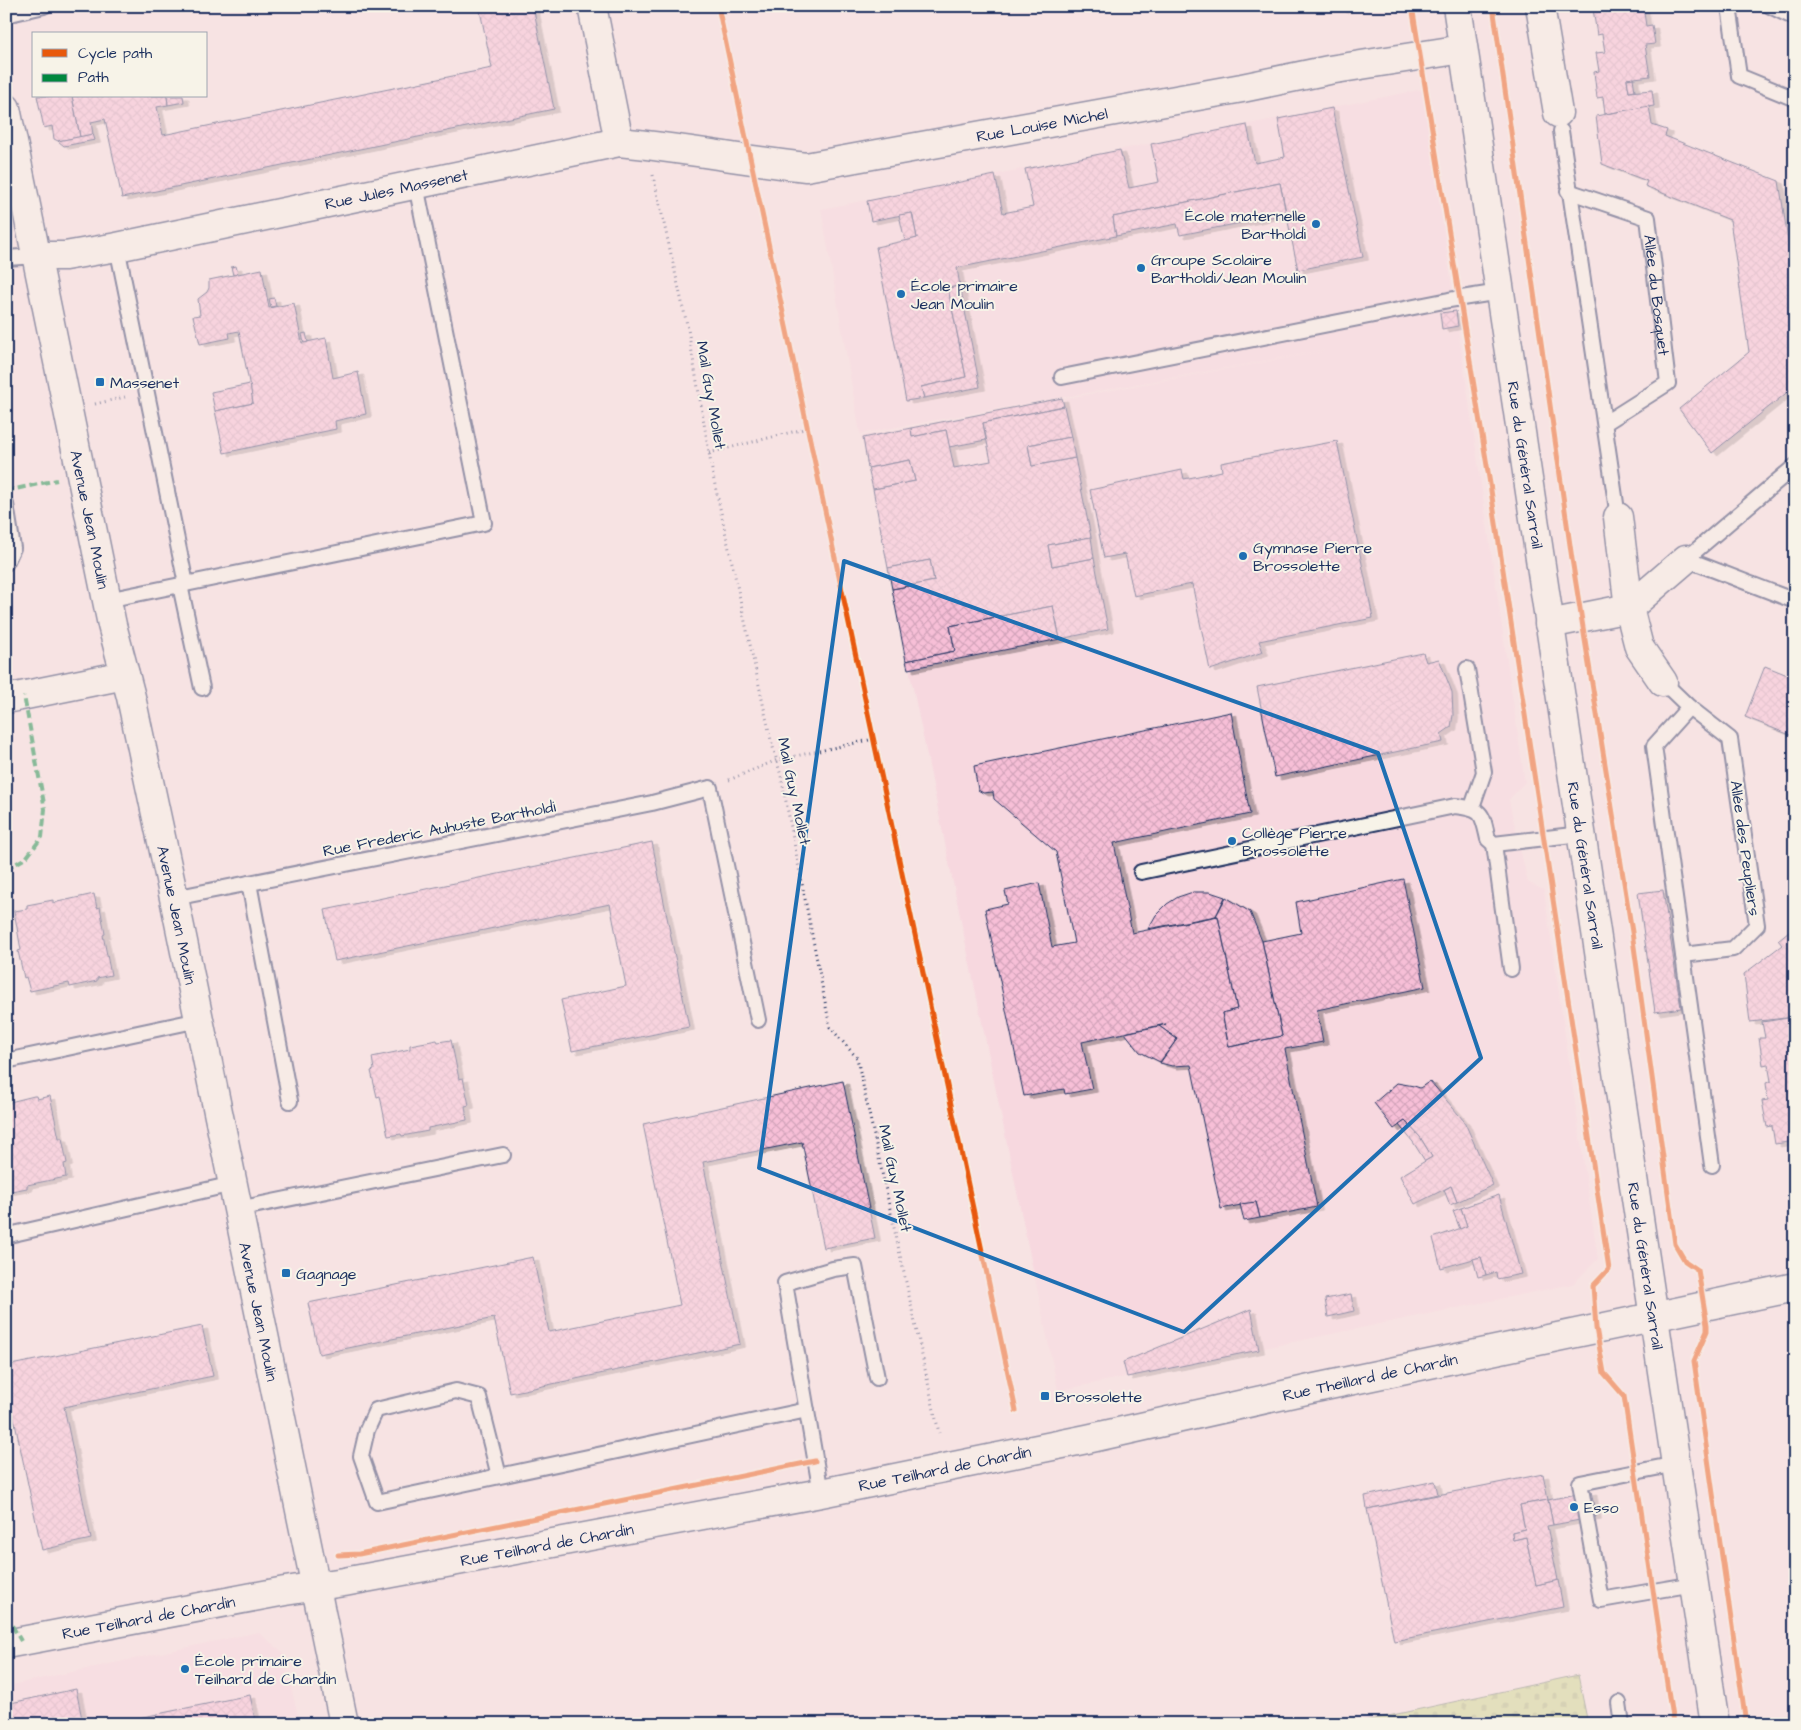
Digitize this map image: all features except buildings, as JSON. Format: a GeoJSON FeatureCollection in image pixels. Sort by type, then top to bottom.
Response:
{"type":"FeatureCollection","features":[{"type":"Feature","properties":{"kind":"street"},"geometry":{"type":"LineString","coordinates":[[592,6],[619,142]]}},
{"type":"Feature","properties":{"kind":"street","name":"Rue du Général Sarrail"},"geometry":{"type":"LineString","coordinates":[[1457,6],[1715,1724]]}},
{"type":"Feature","properties":{"kind":"street"},"geometry":{"type":"LineString","coordinates":[[1540,6],[1559,122]]}},
{"type":"Feature","properties":{"kind":"street","name":"Rue Louise Michel"},"geometry":{"type":"LineString","coordinates":[[619,142],[653,145],[806,167],[1233,90],[1329,70],[1463,48]]}},
{"type":"Feature","properties":{"kind":"street","name":"Avenue Jean Moulin"},"geometry":{"type":"LineString","coordinates":[[6,108],[107,600],[174,898],[344,1724]]}},
{"type":"Feature","properties":{"kind":"street","name":"Rue Jules Massenet"},"geometry":{"type":"LineString","coordinates":[[37,256],[65,256],[117,247],[619,142]]}},
{"type":"Feature","properties":{"kind":"street"},"geometry":{"type":"LineString","coordinates":[[1618,517],[1629,608]]}},
{"type":"Feature","properties":{"kind":"street"},"geometry":{"type":"LineString","coordinates":[[1550,624],[1629,608],[1686,559]]}},
{"type":"Feature","properties":{"kind":"street","name":"Allée des Peupliers"},"geometry":{"type":"LineString","coordinates":[[1629,608],[1639,647],[1662,682]]}},
{"type":"Feature","properties":{"kind":"street"},"geometry":{"type":"LineString","coordinates":[[6,699],[125,675]]}},
{"type":"Feature","properties":{"kind":"street","name":"Rue Theillard de Chardin"},"geometry":{"type":"LineString","coordinates":[[1088,1439],[1795,1287]]}},
{"type":"Feature","properties":{"kind":"street","name":"Rue Teilhard de Chardin"},"geometry":{"type":"LineString","coordinates":[[6,1644],[285,1591],[316,1587],[821,1494],[1088,1439]]}},
{"type":"Feature","properties":{"kind":"lane"},"geometry":{"type":"LineString","coordinates":[[6,15],[44,6]]}},
{"type":"Feature","properties":{"kind":"lane"},"geometry":{"type":"LineString","coordinates":[[1729,6],[1739,76],[1795,99]]}},
{"type":"Feature","properties":{"kind":"lane"},"geometry":{"type":"LineString","coordinates":[[1770,6],[1795,18]]}},
{"type":"Feature","properties":{"kind":"lane"},"geometry":{"type":"LineString","coordinates":[[1559,122],[1618,517]]}},
{"type":"Feature","properties":{"kind":"lane"},"geometry":{"type":"LineString","coordinates":[[107,600],[484,523],[416,185]]}},
{"type":"Feature","properties":{"kind":"lane","name":"Allée du Bosquet"},"geometry":{"type":"LineString","coordinates":[[1568,191],[1648,218],[1668,383],[1605,423]]}},
{"type":"Feature","properties":{"kind":"lane"},"geometry":{"type":"LineString","coordinates":[[117,247],[147,391],[202,688]]}},
{"type":"Feature","properties":{"kind":"lane"},"geometry":{"type":"LineString","coordinates":[[6,258],[37,256]]}},
{"type":"Feature","properties":{"kind":"lane"},"geometry":{"type":"LineString","coordinates":[[1062,378],[1449,300],[1500,292]]}},
{"type":"Feature","properties":{"kind":"lane"},"geometry":{"type":"LineString","coordinates":[[1795,466],[1686,559],[1795,601]]}},
{"type":"Feature","properties":{"kind":"lane"},"geometry":{"type":"LineString","coordinates":[[6,504],[13,548],[6,563]]}},
{"type":"Feature","properties":{"kind":"lane"},"geometry":{"type":"LineString","coordinates":[[1467,669],[1484,772],[1472,808]]}},
{"type":"Feature","properties":{"kind":"lane","name":"Allée des Peupliers"},"geometry":{"type":"LineString","coordinates":[[1662,682],[1689,707],[1730,739],[1757,925],[1733,949],[1683,955]]}},
{"type":"Feature","properties":{"kind":"lane"},"geometry":{"type":"LineString","coordinates":[[1689,707],[1654,746],[1712,1165]]}},
{"type":"Feature","properties":{"kind":"lane"},"geometry":{"type":"LineString","coordinates":[[710,788],[758,1020]]}},
{"type":"Feature","properties":{"kind":"lane","name":"Rue Frederic Auhuste Bartholdi"},"geometry":{"type":"LineString","coordinates":[[174,898],[652,803],[710,788]]}},
{"type":"Feature","properties":{"kind":"lane"},"geometry":{"type":"LineString","coordinates":[[1141,872],[1455,806],[1472,808],[1483,817],[1488,840],[1494,844],[1581,834]]}},
{"type":"Feature","properties":{"kind":"lane"},"geometry":{"type":"LineString","coordinates":[[1494,844],[1511,968]]}},
{"type":"Feature","properties":{"kind":"lane"},"geometry":{"type":"LineString","coordinates":[[249,884],[290,1101]]}},
{"type":"Feature","properties":{"kind":"lane"},"geometry":{"type":"LineString","coordinates":[[6,1061],[199,1020]]}},
{"type":"Feature","properties":{"kind":"lane"},"geometry":{"type":"LineString","coordinates":[[9,1235],[504,1155]]}},
{"type":"Feature","properties":{"kind":"lane"},"geometry":{"type":"LineString","coordinates":[[821,1494],[785,1283],[833,1269],[855,1266],[877,1378]]}},
{"type":"Feature","properties":{"kind":"lane"},"geometry":{"type":"LineString","coordinates":[[499,1476],[479,1397],[456,1391],[376,1410],[367,1430],[361,1456],[377,1502],[499,1476],[807,1410]]}},
{"type":"Feature","properties":{"kind":"lane"},"geometry":{"type":"LineString","coordinates":[[1676,1464],[1580,1483],[1601,1600],[1694,1584]]}},
{"type":"Feature","properties":{"kind":"lane"},"geometry":{"type":"LineString","coordinates":[[1619,1703],[1622,1724]]}},
{"type":"Feature","properties":{"kind":"path"},"geometry":{"type":"LineString","coordinates":[[94,404],[147,391]]}},
{"type":"Feature","properties":{"kind":"path"},"geometry":{"type":"LineString","coordinates":[[709,453],[808,428]]}},
{"type":"Feature","properties":{"kind":"path"},"geometry":{"type":"LineString","coordinates":[[710,788],[777,760],[874,739]]}},
{"type":"Feature","properties":{"kind":"highlighted area"},"geometry":{"type":"Polygon","coordinates":[[[844,561],[1378,753],[1481,1058],[1184,1332],[759,1168],[844,561]]]}},
{"type":"Feature","properties":{"kind":"shaded area","name":"Collège Pierre Brossolette"},"geometry":{"type":"Polygon","coordinates":[[[1423,89],[1525,782],[1509,800],[1528,882],[1544,890],[1598,1259],[1573,1284],[1058,1391],[861,436],[1333,349],[860,434],[821,209],[1423,89]]]}},
{"type":"Feature","properties":{"kind":"shaded area","name":"École primaire Teilhard de Chardin"},"geometry":{"type":"Polygon","coordinates":[[[258,1632],[283,1652],[300,1724],[6,1724],[6,1686],[258,1632]]]}},
{"type":"Feature","properties":{"kind":"green space"},"geometry":{"type":"Polygon","coordinates":[[[1578,1675],[1588,1724],[1351,1724],[1578,1675]]]}},
{"type":"Feature","properties":{"kind":"marked path"},"geometry":{"type":"LineString","coordinates":[[6,491],[57,480]]}},
{"type":"Feature","properties":{"kind":"marked path"},"geometry":{"type":"LineString","coordinates":[[6,869],[26,858],[42,837],[45,809],[24,696]]}},
{"type":"Feature","properties":{"kind":"marked path"},"geometry":{"type":"LineString","coordinates":[[6,1615],[21,1641]]}},
{"type":"Feature","properties":{"kind":"cycle path"},"geometry":{"type":"LineString","coordinates":[[718,6],[1016,1411]]}},
{"type":"Feature","properties":{"kind":"cycle path"},"geometry":{"type":"LineString","coordinates":[[1412,6],[1490,484],[1609,1269],[1593,1286],[1596,1328],[1604,1373],[1624,1396],[1673,1724]]}},
{"type":"Feature","properties":{"kind":"cycle path"},"geometry":{"type":"LineString","coordinates":[[1493,6],[1572,559],[1632,932],[1675,1244],[1685,1261],[1698,1270],[1707,1325],[1707,1331],[1694,1361],[1746,1724]]}},
{"type":"Feature","properties":{"kind":"cycle path"},"geometry":{"type":"LineString","coordinates":[[338,1555],[359,1554],[815,1461]]}},
{"type":"Feature","properties":{"kind":"place","name":"École maternelle Bartholdi"},"geometry":{"type":"Point","coordinates":[1316,224]}},
{"type":"Feature","properties":{"kind":"place","name":"Groupe Scolaire Bartholdi/Jean Moulin"},"geometry":{"type":"Point","coordinates":[1141,268]}},
{"type":"Feature","properties":{"kind":"place","name":"École primaire Jean Moulin"},"geometry":{"type":"Point","coordinates":[901,294]}},
{"type":"Feature","properties":{"kind":"place","name":"Massenet"},"geometry":{"type":"Point","coordinates":[100,382]}},
{"type":"Feature","properties":{"kind":"place","name":"Gymnase Pierre Brossolette"},"geometry":{"type":"Point","coordinates":[1243,556]}},
{"type":"Feature","properties":{"kind":"place","name":"Collège Pierre Brossolette"},"geometry":{"type":"Point","coordinates":[1232,841]}},
{"type":"Feature","properties":{"kind":"place","name":"Gagnage"},"geometry":{"type":"Point","coordinates":[286,1273]}},
{"type":"Feature","properties":{"kind":"place","name":"Brossolette"},"geometry":{"type":"Point","coordinates":[1045,1396]}},
{"type":"Feature","properties":{"kind":"place","name":"Esso"},"geometry":{"type":"Point","coordinates":[1574,1507]}},
{"type":"Feature","properties":{"kind":"place","name":"École primaire Teilhard de Chardin"},"geometry":{"type":"Point","coordinates":[185,1669]}}]}
